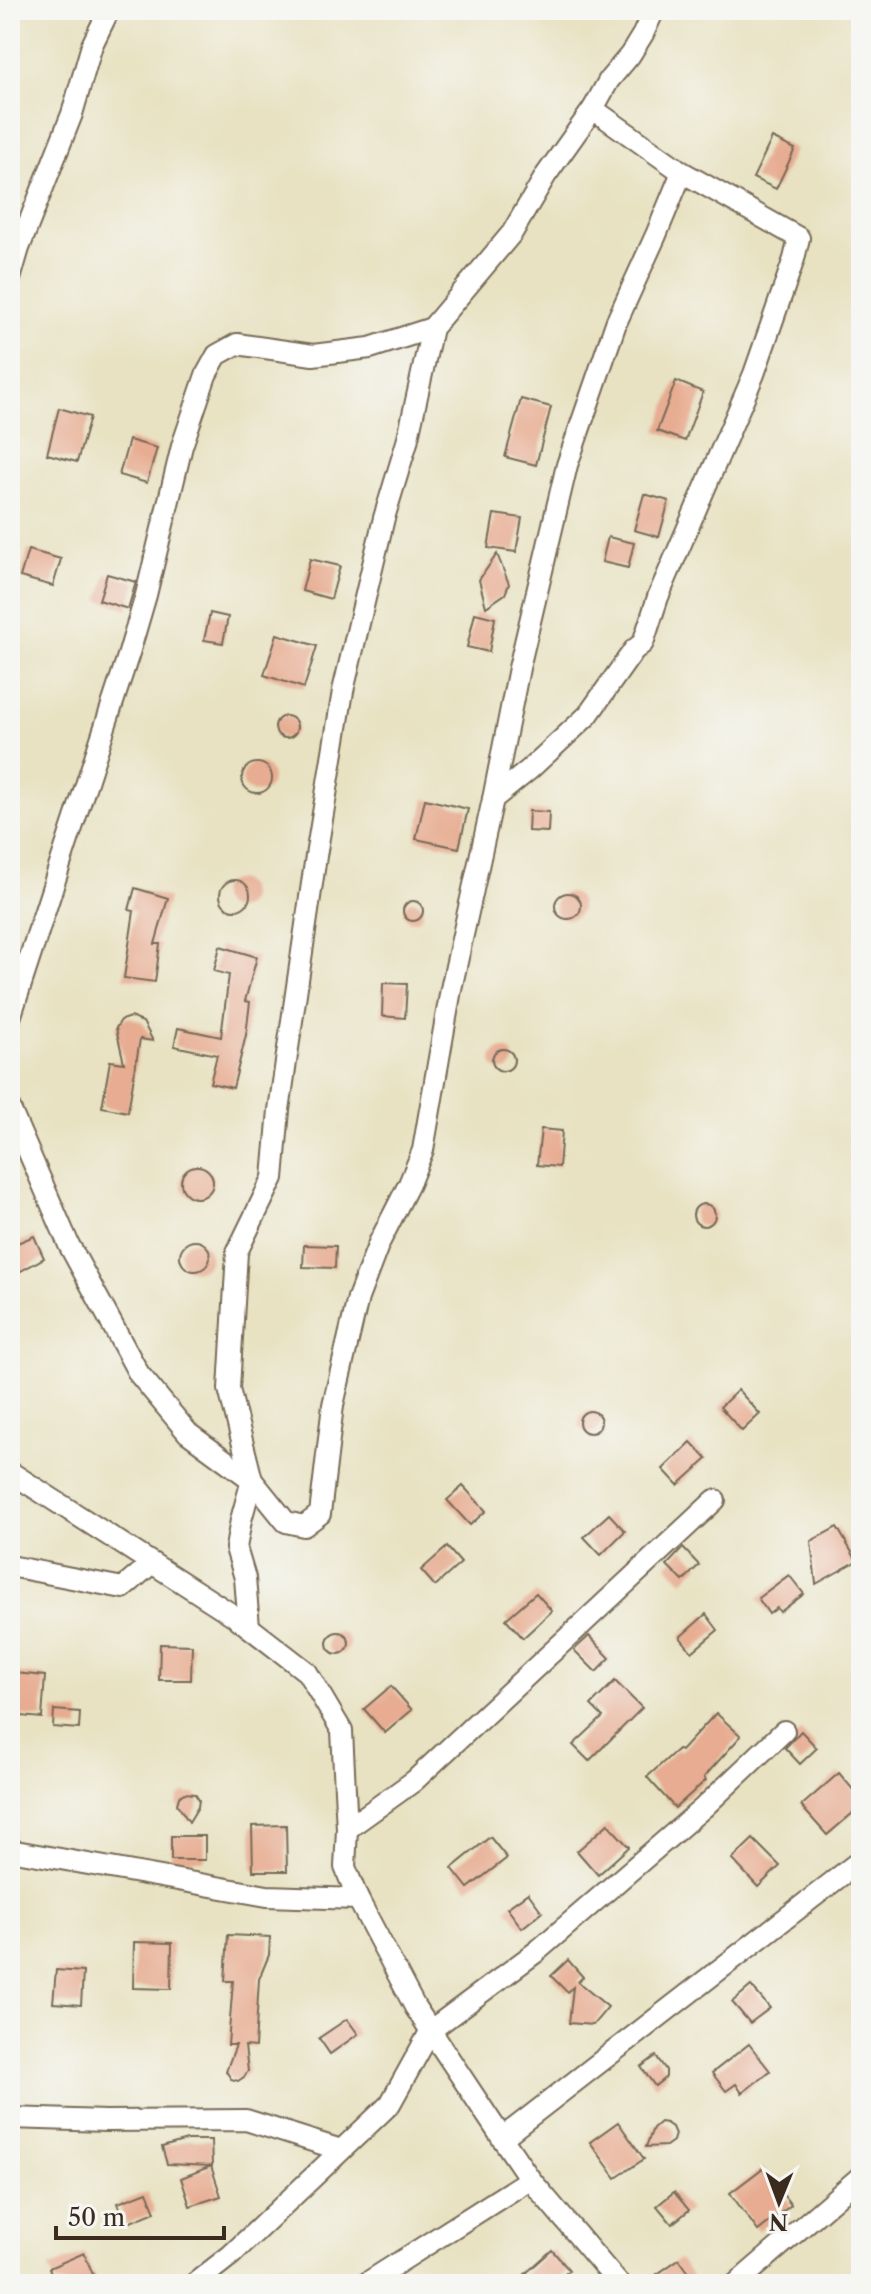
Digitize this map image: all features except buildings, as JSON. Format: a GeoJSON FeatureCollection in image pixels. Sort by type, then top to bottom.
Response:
{"type":"FeatureCollection","features":[{"type":"Feature","properties":{"kind":"street"},"geometry":{"type":"LineString","coordinates":[[10,279],[19,248],[72,114],[92,45],[109,10]]}},
{"type":"Feature","properties":{"kind":"street"},"geometry":{"type":"LineString","coordinates":[[249,1627],[245,1578],[236,1548],[252,1480],[229,1389],[237,1252],[273,1178],[279,1110],[343,691],[384,518],[407,442],[432,328],[512,233],[546,175],[593,109],[609,80],[630,55],[654,10]]}},
{"type":"Feature","properties":{"kind":"street"},"geometry":{"type":"LineString","coordinates":[[493,799],[588,715],[634,650],[643,643],[658,597],[754,374],[799,238],[682,172],[593,109]]}},
{"type":"Feature","properties":{"kind":"street"},"geometry":{"type":"LineString","coordinates":[[10,1109],[69,1245],[139,1374],[188,1433],[252,1480],[286,1522],[304,1526],[320,1514],[333,1405],[358,1298],[379,1243],[423,1150],[451,989],[519,668],[567,465],[616,323],[682,172]]}},
{"type":"Feature","properties":{"kind":"street"},"geometry":{"type":"LineString","coordinates":[[10,1018],[129,653],[182,446],[206,375],[217,355],[237,344],[313,355],[370,348],[432,328]]}},
{"type":"Feature","properties":{"kind":"street"},"geometry":{"type":"LineString","coordinates":[[10,1472],[249,1627],[307,1672],[342,1731],[347,1829],[345,1867],[358,1899],[415,2007],[502,2138],[530,2179],[619,2284]]}},
{"type":"Feature","properties":{"kind":"street"},"geometry":{"type":"LineString","coordinates":[[347,1829],[414,1781],[715,1500]]}},
{"type":"Feature","properties":{"kind":"street"},"geometry":{"type":"LineString","coordinates":[[10,1566],[123,1588],[152,1563]]}},
{"type":"Feature","properties":{"kind":"street"},"geometry":{"type":"LineString","coordinates":[[194,2284],[231,2255],[390,2104],[431,2030],[536,1952],[703,1808],[784,1731]]}},
{"type":"Feature","properties":{"kind":"street"},"geometry":{"type":"LineString","coordinates":[[10,1850],[267,1896],[358,1899]]}},
{"type":"Feature","properties":{"kind":"street"},"geometry":{"type":"LineString","coordinates":[[502,2138],[861,1860]]}},
{"type":"Feature","properties":{"kind":"street"},"geometry":{"type":"LineString","coordinates":[[10,2118],[246,2120],[341,2150]]}},
{"type":"Feature","properties":{"kind":"street"},"geometry":{"type":"LineString","coordinates":[[736,2284],[861,2176]]}},
{"type":"Feature","properties":{"kind":"street"},"geometry":{"type":"LineString","coordinates":[[365,2284],[530,2179]]}}]}
